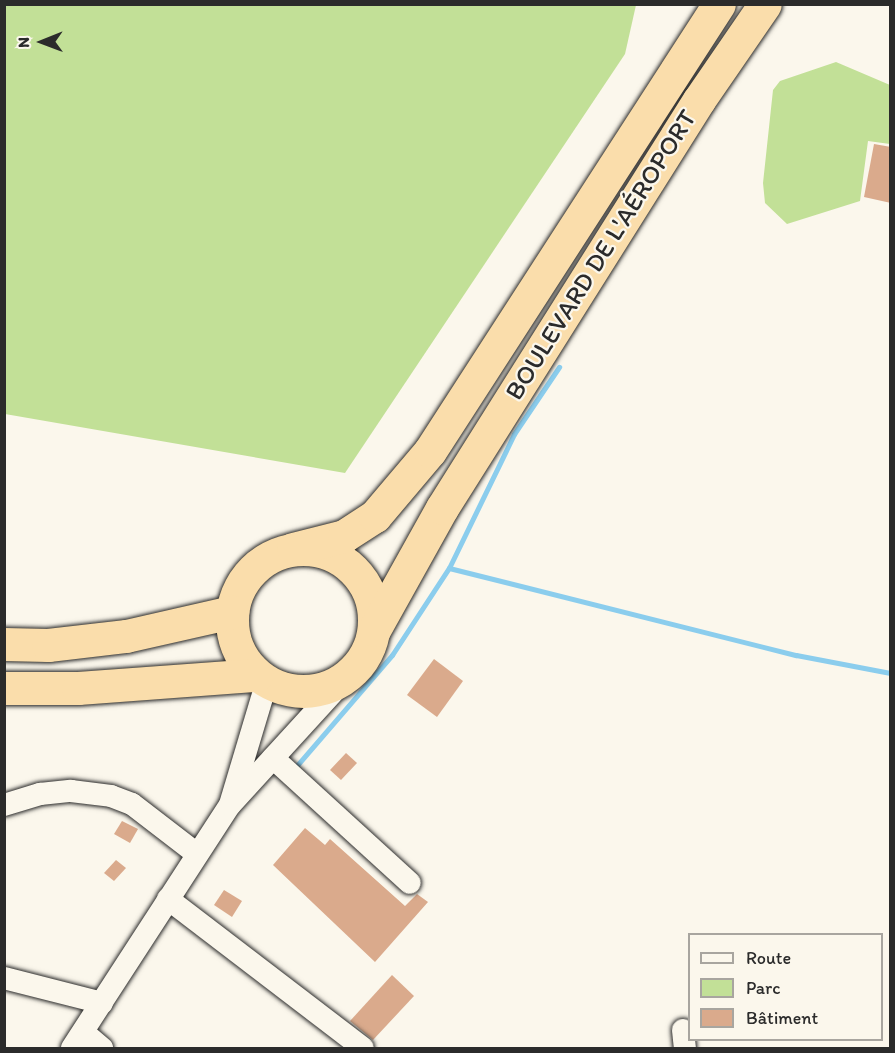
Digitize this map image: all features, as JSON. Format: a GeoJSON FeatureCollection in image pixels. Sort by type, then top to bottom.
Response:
{"type":"FeatureCollection","features":[{"type":"Feature","properties":{"kind":"highway","name":"BOULEVARD DE L'AÉROPORT"},"geometry":{"type":"LineString","coordinates":[[293,549],[344,536],[375,516],[430,451],[719,4]]}},
{"type":"Feature","properties":{"kind":"highway","name":"BOULEVARD DE L'AÉROPORT"},"geometry":{"type":"LineString","coordinates":[[374,630],[442,508],[699,100],[765,4]]}},
{"type":"Feature","properties":{"kind":"highway"},"geometry":{"type":"LineString","coordinates":[[4,688],[262,678],[300,693],[324,689],[345,679],[364,657],[374,630],[374,608],[366,587],[353,569],[336,556],[315,549],[293,549],[270,556],[252,570],[239,590],[232,612],[234,636],[242,657],[262,678]]}},
{"type":"Feature","properties":{"kind":"highway"},"geometry":{"type":"LineString","coordinates":[[4,644],[48,645],[126,636],[232,612]]}},
{"type":"Feature","properties":{"kind":"street"},"geometry":{"type":"LineString","coordinates":[[230,805],[262,678]]}},
{"type":"Feature","properties":{"kind":"street"},"geometry":{"type":"LineString","coordinates":[[102,1048],[78,1040],[168,898],[230,805],[345,679]]}},
{"type":"Feature","properties":{"kind":"street"},"geometry":{"type":"LineString","coordinates":[[273,758],[410,883]]}},
{"type":"Feature","properties":{"kind":"street"},"geometry":{"type":"LineString","coordinates":[[4,805],[40,794],[71,791],[111,796],[132,804],[197,854]]}},
{"type":"Feature","properties":{"kind":"street"},"geometry":{"type":"LineString","coordinates":[[168,898],[363,1048]]}},
{"type":"Feature","properties":{"kind":"street"},"geometry":{"type":"LineString","coordinates":[[4,978],[102,1003]]}},
{"type":"Feature","properties":{"kind":"green space"},"geometry":{"type":"Polygon","coordinates":[[[4,5],[636,5],[625,54],[345,473],[5,414],[4,5]]]}},
{"type":"Feature","properties":{"kind":"green space"},"geometry":{"type":"Polygon","coordinates":[[[836,62],[890,85],[890,144],[868,141],[860,201],[787,224],[765,203],[763,183],[773,90],[780,81],[836,62]]]}},
{"type":"Feature","properties":{"kind":"building"},"geometry":{"type":"Polygon","coordinates":[[[874,144],[891,147],[891,203],[864,197],[874,144]]]}},
{"type":"Feature","properties":{"kind":"building"},"geometry":{"type":"Polygon","coordinates":[[[434,659],[463,681],[437,717],[407,695],[434,659]]]}},
{"type":"Feature","properties":{"kind":"building"},"geometry":{"type":"Polygon","coordinates":[[[346,753],[357,763],[341,780],[330,770],[346,753]]]}},
{"type":"Feature","properties":{"kind":"building"},"geometry":{"type":"Polygon","coordinates":[[[122,821],[138,829],[130,843],[114,834],[122,821]]]}},
{"type":"Feature","properties":{"kind":"building"},"geometry":{"type":"Polygon","coordinates":[[[305,828],[325,845],[330,839],[405,906],[417,894],[428,902],[375,962],[273,865],[305,828]]]}},
{"type":"Feature","properties":{"kind":"building"},"geometry":{"type":"Polygon","coordinates":[[[116,860],[126,868],[114,881],[104,873],[116,860]]]}},
{"type":"Feature","properties":{"kind":"building"},"geometry":{"type":"Polygon","coordinates":[[[224,890],[242,901],[232,917],[214,905],[224,890]]]}},
{"type":"Feature","properties":{"kind":"building"},"geometry":{"type":"Polygon","coordinates":[[[392,975],[414,996],[373,1040],[350,1021],[392,975]]]}},
{"type":"Feature","properties":{"kind":"waterway"},"geometry":{"type":"LineString","coordinates":[[293,770],[392,655],[449,568],[514,434],[559,367]]}},
{"type":"Feature","properties":{"kind":"waterway"},"geometry":{"type":"LineString","coordinates":[[449,568],[796,655],[890,673]]}}]}
